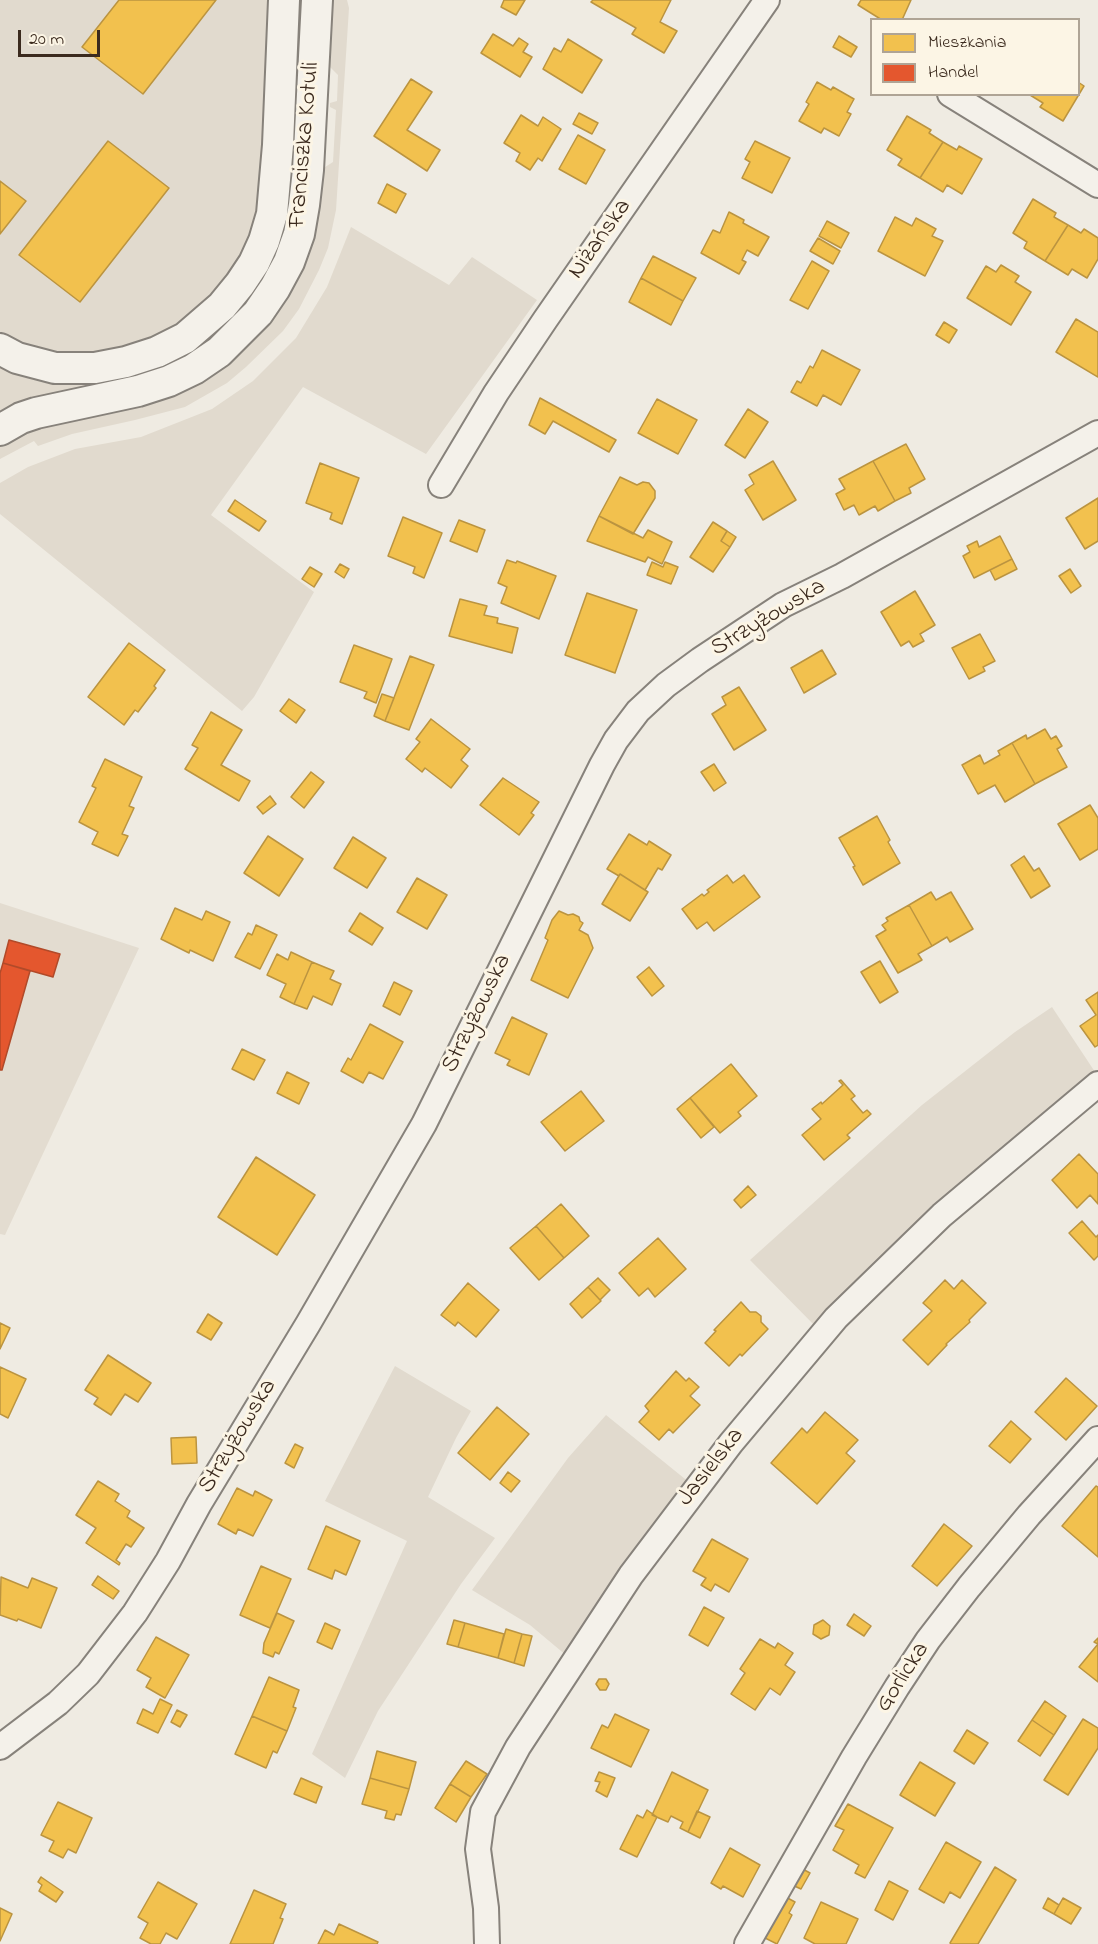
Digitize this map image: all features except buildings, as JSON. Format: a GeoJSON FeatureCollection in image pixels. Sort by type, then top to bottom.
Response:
{"type":"FeatureCollection","features":[{"type":"Feature","properties":{"kind":"street","name":"Franciszka Kotuli"},"geometry":{"type":"LineString","coordinates":[[0,350],[17,358],[54,368],[95,368],[126,362],[156,352],[185,338],[222,306],[240,284],[254,263],[264,241],[272,214],[278,145],[284,0]]}},
{"type":"Feature","properties":{"kind":"street","name":"Franciszka Kotuli"},"geometry":{"type":"LineString","coordinates":[[0,430],[36,412],[138,391],[169,381],[194,369],[219,352],[258,313],[289,262],[299,234],[309,147],[317,0]]}},
{"type":"Feature","properties":{"kind":"street","name":"Niżańska"},"geometry":{"type":"LineString","coordinates":[[441,485],[520,356],[767,0]]}},
{"type":"Feature","properties":{"kind":"street"},"geometry":{"type":"LineString","coordinates":[[953,96],[1098,185]]}},
{"type":"Feature","properties":{"kind":"street"},"geometry":{"type":"LineString","coordinates":[[278,145],[309,147]]}},
{"type":"Feature","properties":{"kind":"street","name":"Strzyżowska"},"geometry":{"type":"LineString","coordinates":[[0,1747],[58,1703],[88,1674],[135,1613],[168,1561],[199,1504],[314,1314],[424,1124],[602,765],[616,740],[638,711],[666,685],[700,660],[783,605],[842,576],[1098,433]]}},
{"type":"Feature","properties":{"kind":"street","name":"Jasielska"},"geometry":{"type":"LineString","coordinates":[[487,1944],[486,1908],[478,1849],[483,1812],[518,1747],[631,1575],[738,1434],[836,1318],[942,1215],[1098,1084]]}},
{"type":"Feature","properties":{"kind":"street","name":"Gorlicka"},"geometry":{"type":"LineString","coordinates":[[747,1944],[854,1757],[928,1641],[1014,1533],[1098,1439]]}},
{"type":"Feature","properties":{"kind":"shaded area"},"geometry":{"type":"Polygon","coordinates":[[[0,0],[273,0],[263,202],[242,262],[193,317],[150,342],[75,359],[0,338],[0,0]]]}},
{"type":"Feature","properties":{"kind":"shaded area"},"geometry":{"type":"Polygon","coordinates":[[[329,0],[347,0],[349,8],[336,210],[328,248],[299,309],[283,331],[246,367],[227,383],[185,407],[72,434],[38,446],[34,441],[0,459],[0,444],[19,433],[241,348],[319,171],[333,162],[336,110],[330,107],[330,103],[337,101],[338,75],[326,63],[329,0]]]}},
{"type":"Feature","properties":{"kind":"shaded area"},"geometry":{"type":"Polygon","coordinates":[[[288,158],[296,159],[292,211],[269,276],[221,334],[171,367],[0,417],[0,361],[28,373],[202,340],[288,158]]]}},
{"type":"Feature","properties":{"kind":"shaded area"},"geometry":{"type":"Polygon","coordinates":[[[351,227],[449,285],[472,257],[537,300],[426,454],[303,387],[211,515],[314,592],[254,697],[242,711],[0,514],[0,483],[28,467],[75,449],[141,437],[212,409],[253,381],[296,338],[327,287],[351,227]]]}},
{"type":"Feature","properties":{"kind":"shaded area"},"geometry":{"type":"Polygon","coordinates":[[[0,903],[139,948],[5,1235],[0,1234],[0,903]]]}},
{"type":"Feature","properties":{"kind":"shaded area"},"geometry":{"type":"Polygon","coordinates":[[[1052,1007],[1097,1075],[818,1329],[750,1260],[922,1105],[1015,1032],[1052,1007]]]}},
{"type":"Feature","properties":{"kind":"shaded area"},"geometry":{"type":"Polygon","coordinates":[[[395,1366],[471,1411],[428,1497],[495,1538],[461,1584],[378,1711],[345,1778],[312,1754],[407,1541],[325,1501],[395,1366]]]}},
{"type":"Feature","properties":{"kind":"shaded area"},"geometry":{"type":"Polygon","coordinates":[[[606,1415],[690,1483],[567,1656],[530,1625],[472,1590],[568,1458],[606,1415]]]}}]}
